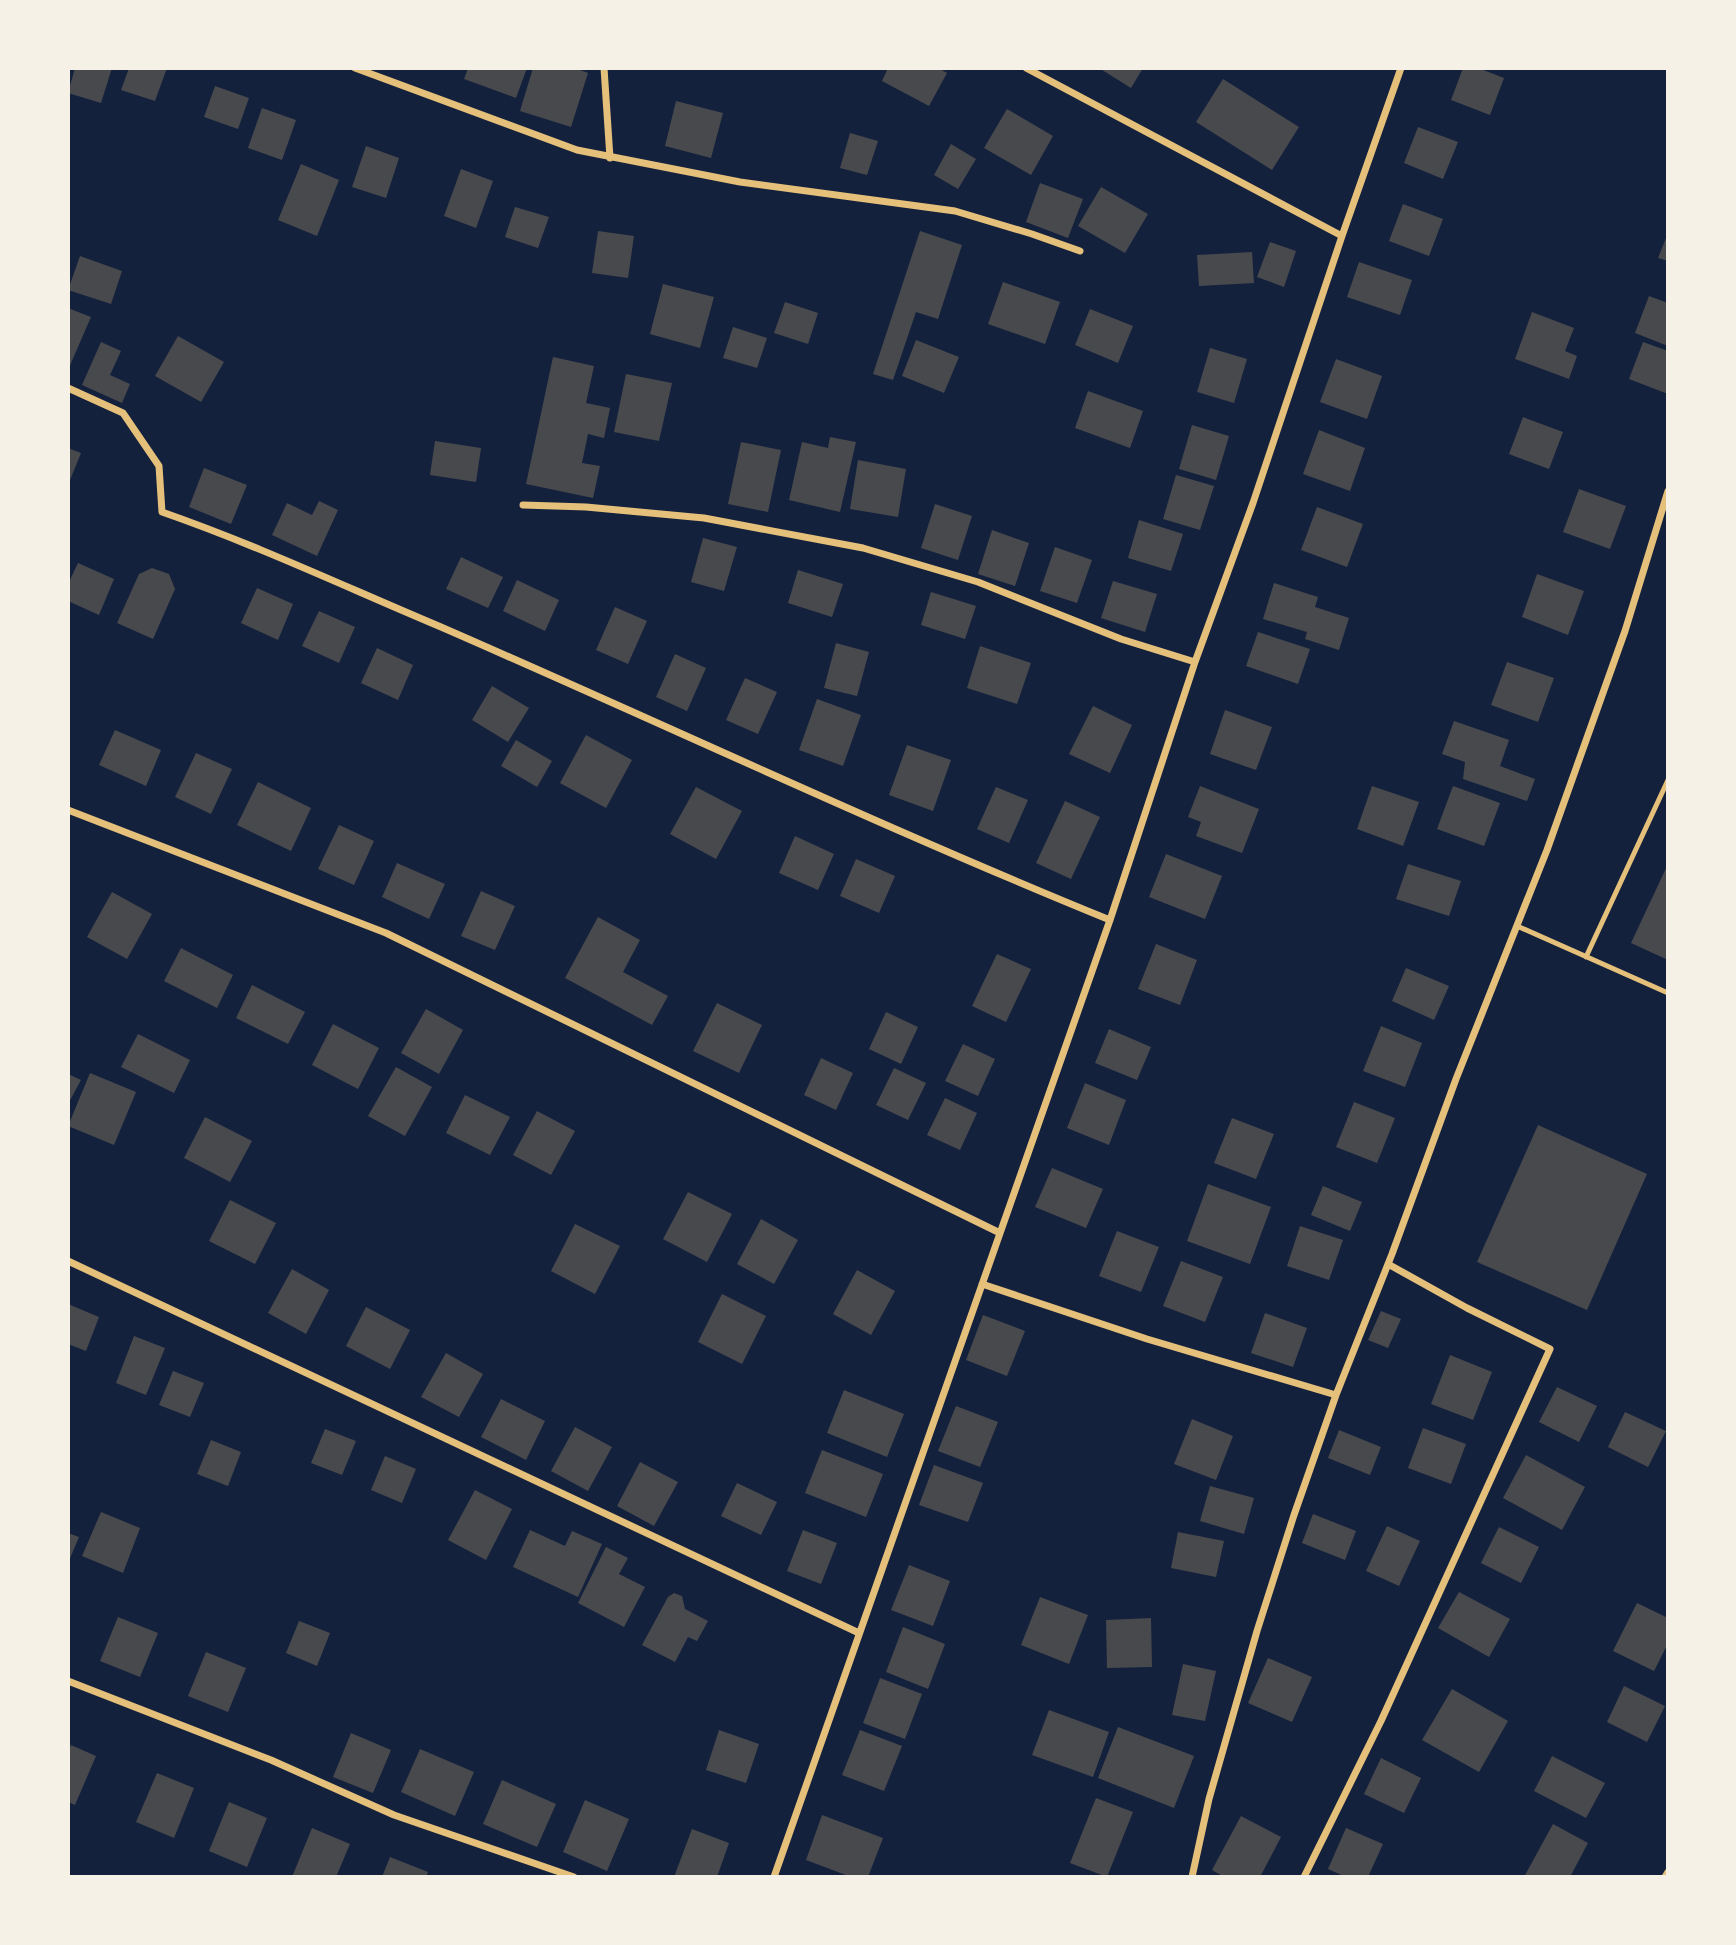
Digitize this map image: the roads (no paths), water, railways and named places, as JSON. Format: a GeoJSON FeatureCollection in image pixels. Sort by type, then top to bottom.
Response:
{"type":"FeatureCollection","features":[{"type":"Feature","properties":{"kind":"street"},"geometry":{"type":"LineString","coordinates":[[355,68],[577,150],[740,182],[956,211],[1032,233],[1080,251]]}},
{"type":"Feature","properties":{"kind":"street"},"geometry":{"type":"LineString","coordinates":[[604,68],[610,158]]}},
{"type":"Feature","properties":{"kind":"street"},"geometry":{"type":"LineString","coordinates":[[1026,68],[1342,236]]}},
{"type":"Feature","properties":{"kind":"street"},"geometry":{"type":"LineString","coordinates":[[774,1877],[1110,920],[1195,662],[1253,503],[1401,68]]}},
{"type":"Feature","properties":{"kind":"street"},"geometry":{"type":"LineString","coordinates":[[68,388],[123,414],[159,466],[162,512],[219,532],[982,867],[1110,920]]}},
{"type":"Feature","properties":{"kind":"street"},"geometry":{"type":"LineString","coordinates":[[1192,1877],[1209,1799],[1257,1631],[1294,1515],[1336,1395],[1388,1264],[1456,1079],[1547,850],[1625,631],[1668,491]]}},
{"type":"Feature","properties":{"kind":"street"},"geometry":{"type":"LineString","coordinates":[[523,505],[586,507],[704,518],[863,548],[978,582],[1121,639],[1195,662]]}},
{"type":"Feature","properties":{"kind":"street"},"geometry":{"type":"LineString","coordinates":[[68,810],[386,933],[1000,1233]]}},
{"type":"Feature","properties":{"kind":"street"},"geometry":{"type":"LineString","coordinates":[[68,1261],[859,1633]]}},
{"type":"Feature","properties":{"kind":"street"},"geometry":{"type":"LineString","coordinates":[[1304,1877],[1381,1721],[1550,1349],[1466,1308],[1388,1264]]}},
{"type":"Feature","properties":{"kind":"street"},"geometry":{"type":"LineString","coordinates":[[982,1284],[1147,1339],[1336,1395]]}},
{"type":"Feature","properties":{"kind":"street"},"geometry":{"type":"LineString","coordinates":[[68,1681],[271,1760],[394,1815],[574,1877]]}},
{"type":"Feature","properties":{"kind":"street"},"geometry":{"type":"LineString","coordinates":[[1665,1877],[1668,1872]]}},
{"type":"Feature","properties":{"kind":"lane"},"geometry":{"type":"LineString","coordinates":[[1586,957],[1668,780]]}},
{"type":"Feature","properties":{"kind":"lane"},"geometry":{"type":"LineString","coordinates":[[1517,926],[1668,993]]}}]}
